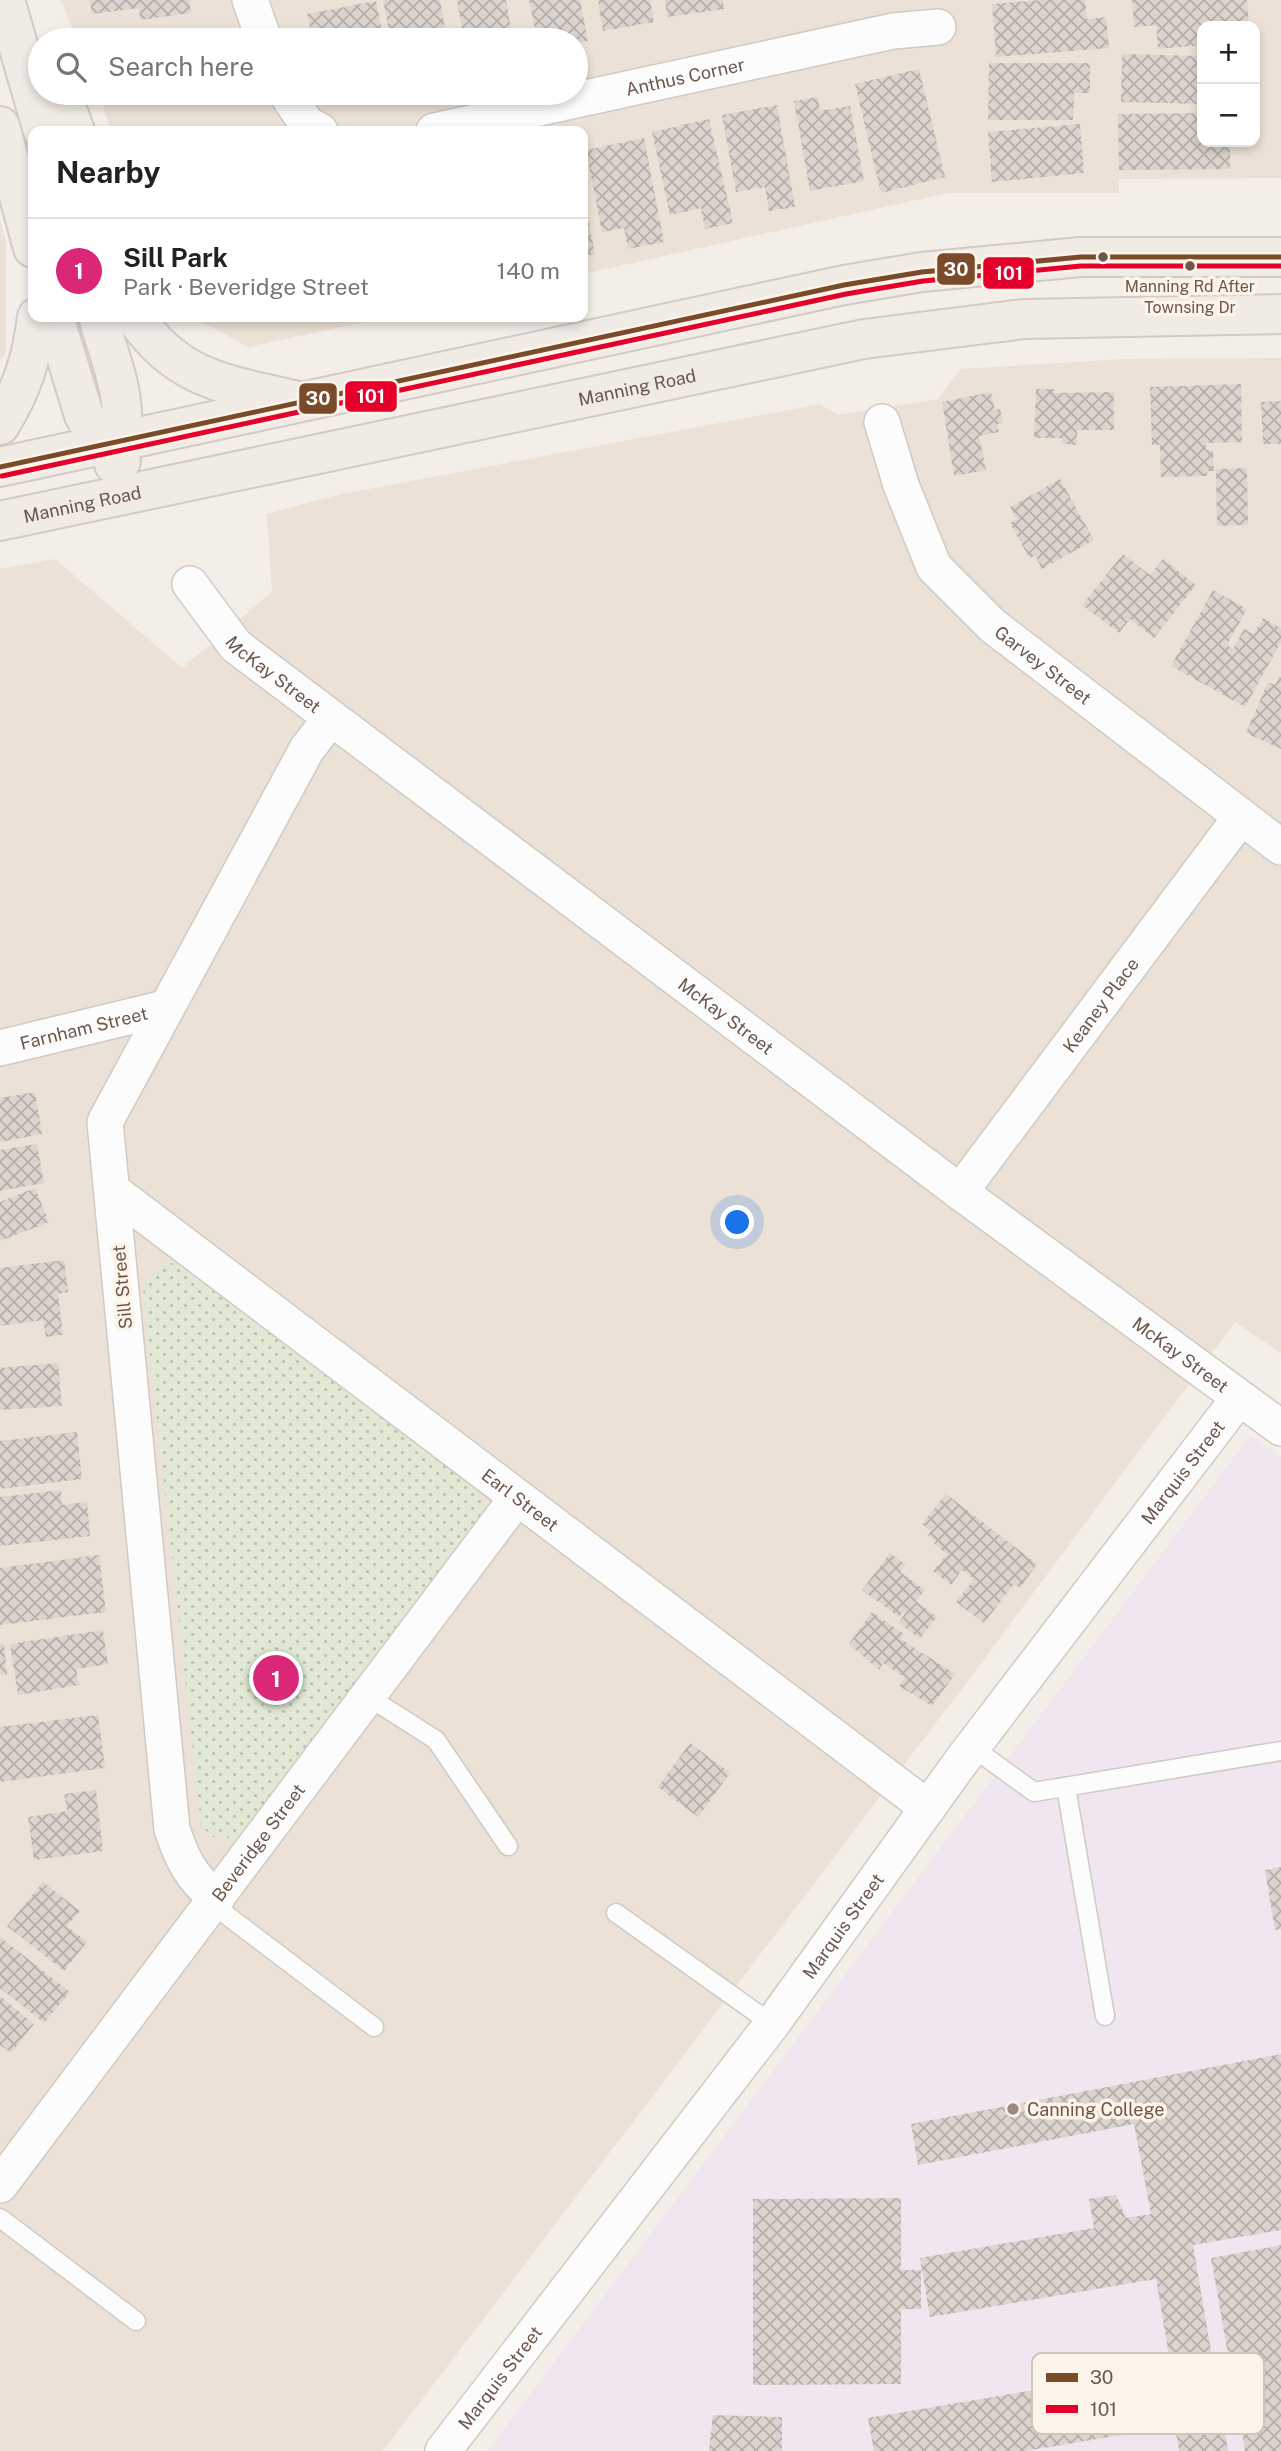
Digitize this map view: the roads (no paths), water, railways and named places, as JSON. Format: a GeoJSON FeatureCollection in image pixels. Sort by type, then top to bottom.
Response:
{"type":"FeatureCollection","features":[{"type":"Feature","properties":{"kind":"main road"},"geometry":{"type":"LineString","coordinates":[[5,0],[28,79]]}},
{"type":"Feature","properties":{"kind":"main road"},"geometry":{"type":"LineString","coordinates":[[24,0],[35,28]]}},
{"type":"Feature","properties":{"kind":"main road"},"geometry":{"type":"LineString","coordinates":[[35,105],[42,126]]}},
{"type":"Feature","properties":{"kind":"main road"},"geometry":{"type":"LineString","coordinates":[[65,105],[73,126]]}},
{"type":"Feature","properties":{"kind":"main road"},"geometry":{"type":"LineString","coordinates":[[0,126],[28,230]]}},
{"type":"Feature","properties":{"kind":"main road"},"geometry":{"type":"LineString","coordinates":[[0,467],[114,449],[304,403],[844,285],[922,272],[1081,257],[1281,257]]}},
{"type":"Feature","properties":{"kind":"main road","name":"Manning Road"},"geometry":{"type":"LineString","coordinates":[[0,521],[864,339],[1024,319],[1281,314]]}},
{"type":"Feature","properties":{"kind":"main road"},"geometry":{"type":"LineString","coordinates":[[0,425],[16,399],[33,356],[36,322]]}},
{"type":"Feature","properties":{"kind":"main road"},"geometry":{"type":"LineString","coordinates":[[56,322],[84,415],[114,449],[146,475],[174,483]]}},
{"type":"Feature","properties":{"kind":"main road"},"geometry":{"type":"LineString","coordinates":[[73,505],[97,487],[114,449],[123,405],[99,322]]}},
{"type":"Feature","properties":{"kind":"main road"},"geometry":{"type":"LineString","coordinates":[[138,322],[153,343],[186,369],[221,383],[304,403]]}},
{"type":"Feature","properties":{"kind":"street"},"geometry":{"type":"LineString","coordinates":[[250,0],[260,28]]}},
{"type":"Feature","properties":{"kind":"street","name":"Anthus Corner"},"geometry":{"type":"LineString","coordinates":[[588,97],[893,31],[938,27]]}},
{"type":"Feature","properties":{"kind":"street"},"geometry":{"type":"LineString","coordinates":[[294,105],[311,126]]}},
{"type":"Feature","properties":{"kind":"street","name":"Anthus Corner"},"geometry":{"type":"LineString","coordinates":[[457,126],[553,105]]}},
{"type":"Feature","properties":{"kind":"street","name":"Garvey Street"},"geometry":{"type":"LineString","coordinates":[[882,422],[901,485],[934,567],[993,626],[1281,847]]}},
{"type":"Feature","properties":{"kind":"street","name":"McKay Street"},"geometry":{"type":"LineString","coordinates":[[190,583],[236,646],[960,1192],[1281,1428]]}},
{"type":"Feature","properties":{"kind":"street","name":"Sill Street"},"geometry":{"type":"LineString","coordinates":[[214,1901],[182,1860],[172,1829],[105,1122],[307,750],[331,718]]}},
{"type":"Feature","properties":{"kind":"street","name":"Keaney Place"},"geometry":{"type":"LineString","coordinates":[[960,1192],[1241,817]]}},
{"type":"Feature","properties":{"kind":"street","name":"Farnham Street"},"geometry":{"type":"LineString","coordinates":[[0,1048],[165,1008]]}},
{"type":"Feature","properties":{"kind":"street","name":"Earl Street"},"geometry":{"type":"LineString","coordinates":[[113,1191],[516,1499],[928,1808]]}},
{"type":"Feature","properties":{"kind":"street","name":"Marquis Street"},"geometry":{"type":"LineString","coordinates":[[443,2451],[772,2024],[972,1747],[1239,1398]]}},
{"type":"Feature","properties":{"kind":"street","name":"Beveridge Street"},"geometry":{"type":"LineString","coordinates":[[0,2185],[516,1499]]}},
{"type":"Feature","properties":{"kind":"lane"},"geometry":{"type":"LineString","coordinates":[[367,1696],[436,1740],[508,1846]]}},
{"type":"Feature","properties":{"kind":"lane"},"geometry":{"type":"LineString","coordinates":[[972,1747],[1034,1792],[1281,1751]]}},
{"type":"Feature","properties":{"kind":"lane"},"geometry":{"type":"LineString","coordinates":[[1066,1787],[1105,2016]]}},
{"type":"Feature","properties":{"kind":"lane"},"geometry":{"type":"LineString","coordinates":[[214,1901],[374,2027]]}},
{"type":"Feature","properties":{"kind":"lane"},"geometry":{"type":"LineString","coordinates":[[616,1913],[772,2024]]}},
{"type":"Feature","properties":{"kind":"lane"},"geometry":{"type":"LineString","coordinates":[[0,2218],[136,2320]]}},
{"type":"Feature","properties":{"kind":"place","name":"Manning Rd After Townsing Dr"},"geometry":{"type":"Point","coordinates":[1190,266]}},
{"type":"Feature","properties":{"kind":"place","name":"Sill Park"},"geometry":{"type":"Point","coordinates":[276,1678]}},
{"type":"Feature","properties":{"kind":"place","name":"Canning College"},"geometry":{"type":"Point","coordinates":[1013,2109]}}]}
